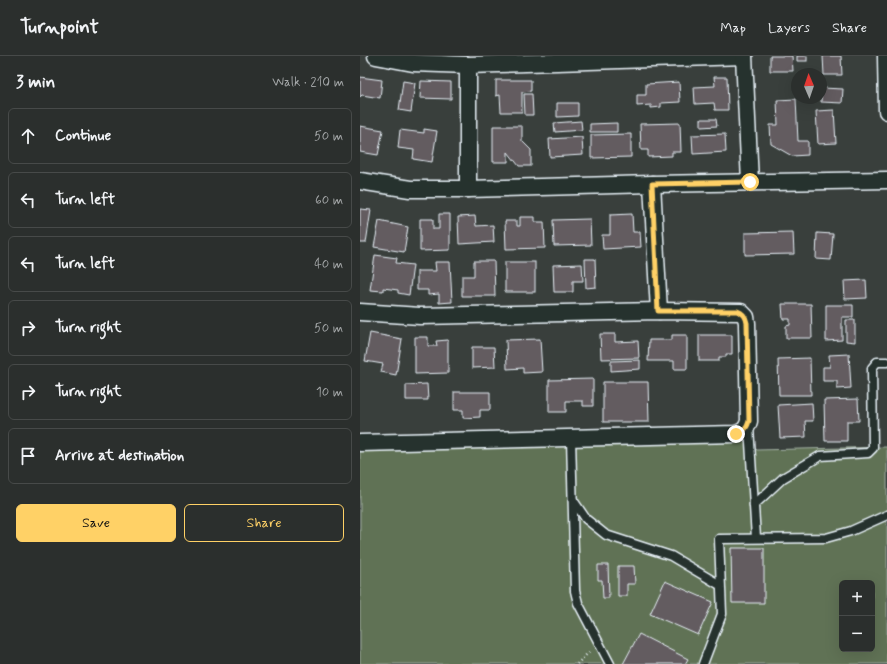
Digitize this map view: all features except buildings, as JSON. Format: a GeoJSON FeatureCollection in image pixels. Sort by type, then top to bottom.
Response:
{"type":"FeatureCollection","features":[{"type":"Feature","properties":{"kind":"street"},"geometry":{"type":"LineString","coordinates":[[376,56],[412,63],[468,65],[744,56],[750,182]]}},
{"type":"Feature","properties":{"kind":"street"},"geometry":{"type":"LineString","coordinates":[[886,56],[887,111]]}},
{"type":"Feature","properties":{"kind":"street"},"geometry":{"type":"LineString","coordinates":[[468,65],[468,189]]}},
{"type":"Feature","properties":{"kind":"street"},"geometry":{"type":"LineString","coordinates":[[360,181],[410,189],[468,189],[887,180]]}},
{"type":"Feature","properties":{"kind":"street"},"geometry":{"type":"LineString","coordinates":[[652,184],[658,311]]}},
{"type":"Feature","properties":{"kind":"street"},"geometry":{"type":"LineString","coordinates":[[360,312],[420,316],[658,311],[742,312],[746,317],[747,323],[749,421],[748,426],[743,432],[736,434],[360,443]]}},
{"type":"Feature","properties":{"kind":"lane"},"geometry":{"type":"LineString","coordinates":[[754,505],[783,478],[820,456],[868,453],[873,448],[872,368],[877,362],[887,362]]}},
{"type":"Feature","properties":{"kind":"lane"},"geometry":{"type":"LineString","coordinates":[[749,421],[756,538]]}},
{"type":"Feature","properties":{"kind":"lane"},"geometry":{"type":"LineString","coordinates":[[571,438],[575,591],[578,603],[610,664]]}},
{"type":"Feature","properties":{"kind":"lane"},"geometry":{"type":"LineString","coordinates":[[572,499],[586,519],[606,535],[671,556],[720,585]]}},
{"type":"Feature","properties":{"kind":"lane"},"geometry":{"type":"LineString","coordinates":[[706,662],[722,614],[718,539],[826,538],[851,531],[887,516]]}},
{"type":"Feature","properties":{"kind":"path"},"geometry":{"type":"LineString","coordinates":[[577,664],[599,644]]}},
{"type":"Feature","properties":{"kind":"green space"},"geometry":{"type":"Polygon","coordinates":[[[741,439],[757,450],[887,447],[887,664],[360,664],[360,449],[741,439]]]}},
{"type":"Feature","properties":{"kind":"route"},"geometry":{"type":"LineString","coordinates":[[736,434],[743,432],[748,426],[749,421],[746,317],[742,312],[737,311],[658,311],[652,184],[750,182]]}}]}
